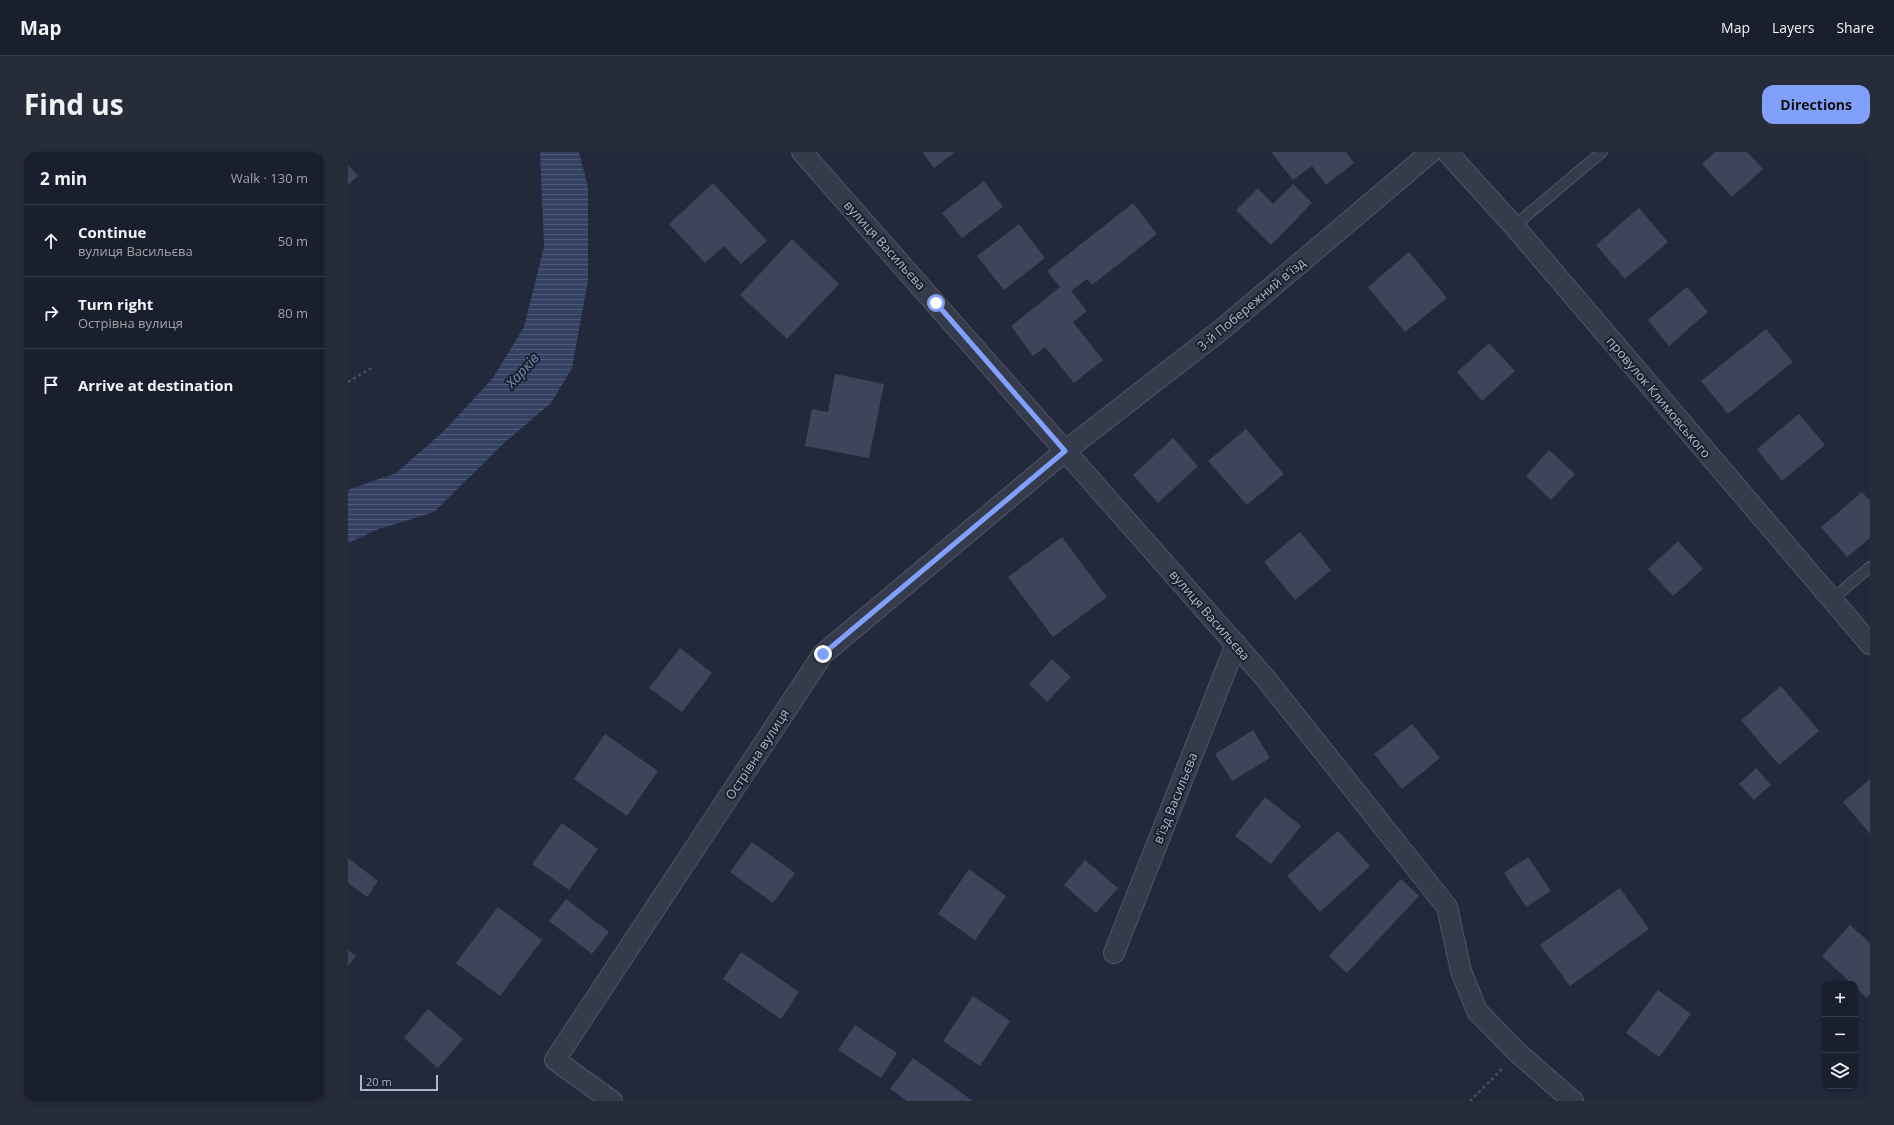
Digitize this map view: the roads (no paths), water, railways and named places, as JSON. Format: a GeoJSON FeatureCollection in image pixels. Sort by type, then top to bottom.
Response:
{"type":"FeatureCollection","features":[{"type":"Feature","properties":{"kind":"street","name":"вулиця Васильєва"},"geometry":{"type":"LineString","coordinates":[[802,152],[1236,644],[1271,686],[1447,907],[1461,971],[1477,1011],[1518,1053],[1573,1101]]}},
{"type":"Feature","properties":{"kind":"street","name":"3-й Побережний в'їзд"},"geometry":{"type":"LineString","coordinates":[[1065,451],[1221,330],[1431,152]]}},
{"type":"Feature","properties":{"kind":"street","name":"провулок Климовського"},"geometry":{"type":"LineString","coordinates":[[1447,152],[1514,226],[1870,644]]}},
{"type":"Feature","properties":{"kind":"street","name":"Острівна вулиця"},"geometry":{"type":"LineString","coordinates":[[612,1101],[555,1060],[823,654],[1065,451]]}},
{"type":"Feature","properties":{"kind":"street","name":"в'їзд Васильєва"},"geometry":{"type":"LineString","coordinates":[[1114,953],[1236,644]]}},
{"type":"Feature","properties":{"kind":"lane"},"geometry":{"type":"LineString","coordinates":[[1514,226],[1602,152]]}},
{"type":"Feature","properties":{"kind":"lane"},"geometry":{"type":"LineString","coordinates":[[1831,600],[1870,567]]}},
{"type":"Feature","properties":{"kind":"water","name":"Харків"},"geometry":{"type":"Polygon","coordinates":[[[540,152],[579,152],[588,187],[588,280],[572,368],[551,403],[505,442],[434,512],[379,529],[348,543],[348,490],[396,473],[443,432],[493,378],[524,327],[544,247],[540,152]]]}}]}
